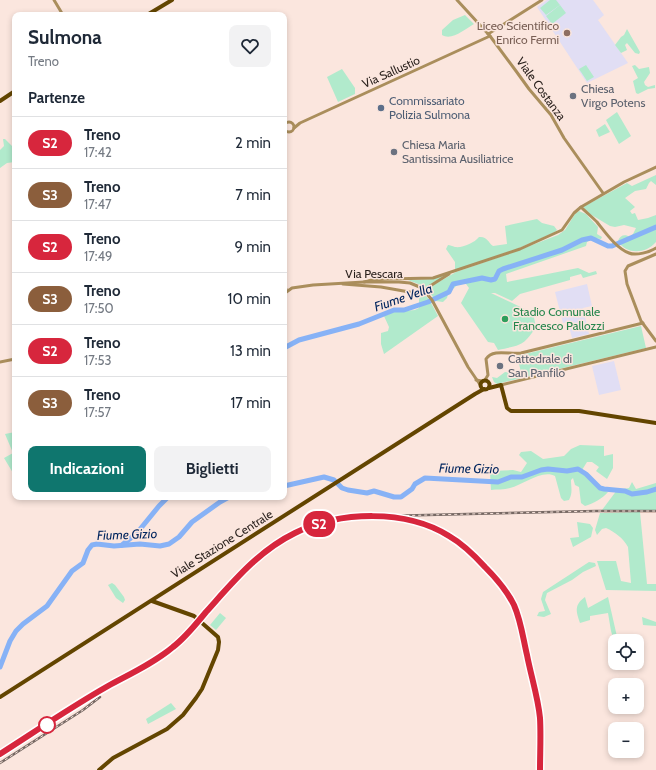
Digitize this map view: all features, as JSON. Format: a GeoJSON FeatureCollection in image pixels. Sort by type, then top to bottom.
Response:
{"type":"FeatureCollection","features":[{"type":"Feature","properties":{"kind":"main road"},"geometry":{"type":"LineString","coordinates":[[152,12],[172,0]]}},
{"type":"Feature","properties":{"kind":"main road"},"geometry":{"type":"LineString","coordinates":[[0,101],[12,93]]}},
{"type":"Feature","properties":{"kind":"main road"},"geometry":{"type":"LineString","coordinates":[[485,385],[500,385],[507,408],[511,412],[579,411],[656,423]]}},
{"type":"Feature","properties":{"kind":"main road","name":"Viale Stazione Centrale"},"geometry":{"type":"LineString","coordinates":[[0,696],[340,481],[475,394],[485,385]]}},
{"type":"Feature","properties":{"kind":"main road"},"geometry":{"type":"LineString","coordinates":[[99,770],[113,758],[168,729],[183,715],[202,689],[216,657],[219,642],[218,637],[194,616],[152,601]]}},
{"type":"Feature","properties":{"kind":"street"},"geometry":{"type":"LineString","coordinates":[[54,0],[61,12]]}},
{"type":"Feature","properties":{"kind":"street","name":"Viale Costanza"},"geometry":{"type":"LineString","coordinates":[[457,0],[489,35],[513,66],[529,90],[550,115],[564,138],[603,193]]}},
{"type":"Feature","properties":{"kind":"street","name":"Via Sallustio"},"geometry":{"type":"LineString","coordinates":[[294,128],[300,123],[489,35],[542,0]]}},
{"type":"Feature","properties":{"kind":"street"},"geometry":{"type":"LineString","coordinates":[[287,122],[300,123]]}},
{"type":"Feature","properties":{"kind":"street"},"geometry":{"type":"LineString","coordinates":[[287,131],[291,132],[294,128],[292,122]]}},
{"type":"Feature","properties":{"kind":"street"},"geometry":{"type":"LineString","coordinates":[[364,282],[387,279],[428,279],[513,252],[556,234],[565,227],[574,213],[581,207],[603,193],[656,167]]}},
{"type":"Feature","properties":{"kind":"street"},"geometry":{"type":"LineString","coordinates":[[581,207],[627,253],[632,254],[648,252],[656,248]]}},
{"type":"Feature","properties":{"kind":"street"},"geometry":{"type":"LineString","coordinates":[[656,254],[630,265],[625,271],[627,284],[643,323],[656,341]]}},
{"type":"Feature","properties":{"kind":"street"},"geometry":{"type":"LineString","coordinates":[[341,283],[394,288],[417,293],[454,271]]}},
{"type":"Feature","properties":{"kind":"street","name":"Via Pescara"},"geometry":{"type":"LineString","coordinates":[[287,287],[292,288],[341,283],[390,282],[410,283],[422,288],[429,296],[475,379],[485,385]]}},
{"type":"Feature","properties":{"kind":"street","name":"Via Pescara"},"geometry":{"type":"LineString","coordinates":[[287,292],[292,288]]}},
{"type":"Feature","properties":{"kind":"street"},"geometry":{"type":"LineString","coordinates":[[485,385],[488,375],[486,360],[488,356],[506,352],[518,354],[643,323]]}},
{"type":"Feature","properties":{"kind":"street"},"geometry":{"type":"LineString","coordinates":[[500,385],[656,347]]}},
{"type":"Feature","properties":{"kind":"street"},"geometry":{"type":"LineString","coordinates":[[0,362],[12,360]]}},
{"type":"Feature","properties":{"kind":"shaded area"},"geometry":{"type":"Polygon","coordinates":[[[547,0],[593,0],[604,15],[598,20],[628,63],[587,83],[537,7],[547,0]]]}},
{"type":"Feature","properties":{"kind":"shaded area"},"geometry":{"type":"Polygon","coordinates":[[[587,284],[592,306],[583,308],[589,334],[572,338],[568,322],[563,323],[555,292],[587,284]]]}},
{"type":"Feature","properties":{"kind":"shaded area"},"geometry":{"type":"Polygon","coordinates":[[[614,361],[621,390],[599,395],[592,366],[614,361]]]}},
{"type":"Feature","properties":{"kind":"shaded area"},"geometry":{"type":"Polygon","coordinates":[[[604,510],[656,510],[656,513],[604,513],[604,510]]]}},
{"type":"Feature","properties":{"kind":"green space"},"geometry":{"type":"Polygon","coordinates":[[[550,0],[556,0],[560,5],[546,15],[540,8],[550,0]]]}},
{"type":"Feature","properties":{"kind":"green space"},"geometry":{"type":"Polygon","coordinates":[[[560,5],[566,13],[552,24],[546,16],[560,5]]]}},
{"type":"Feature","properties":{"kind":"green space"},"geometry":{"type":"Polygon","coordinates":[[[465,15],[474,24],[450,37],[442,35],[442,30],[453,20],[465,15]]]}},
{"type":"Feature","properties":{"kind":"green space"},"geometry":{"type":"Polygon","coordinates":[[[627,29],[640,52],[639,54],[635,53],[627,43],[625,45],[627,50],[621,53],[615,45],[627,29]]]}},
{"type":"Feature","properties":{"kind":"green space"},"geometry":{"type":"Polygon","coordinates":[[[586,65],[594,77],[587,81],[579,69],[586,65]]]}},
{"type":"Feature","properties":{"kind":"green space"},"geometry":{"type":"Polygon","coordinates":[[[635,65],[639,69],[649,67],[650,73],[644,82],[648,87],[655,85],[655,88],[648,89],[638,94],[636,93],[633,81],[638,78],[632,66],[635,65]]]}},
{"type":"Feature","properties":{"kind":"green space"},"geometry":{"type":"Polygon","coordinates":[[[342,69],[355,88],[355,94],[338,102],[327,77],[342,69]]]}},
{"type":"Feature","properties":{"kind":"green space"},"geometry":{"type":"Polygon","coordinates":[[[617,112],[631,136],[619,144],[606,120],[617,112]]]}},
{"type":"Feature","properties":{"kind":"green space"},"geometry":{"type":"Polygon","coordinates":[[[605,124],[610,132],[599,137],[596,130],[605,124]]]}},
{"type":"Feature","properties":{"kind":"green space"},"geometry":{"type":"Polygon","coordinates":[[[3,139],[5,139],[12,146],[12,162],[7,163],[0,168],[0,150],[4,146],[3,139]]]}},
{"type":"Feature","properties":{"kind":"green space"},"geometry":{"type":"Polygon","coordinates":[[[656,175],[656,185],[651,181],[646,189],[635,191],[625,198],[635,207],[630,211],[632,214],[635,213],[638,220],[656,215],[656,242],[652,246],[642,251],[631,251],[622,246],[618,241],[620,237],[623,236],[630,237],[636,228],[624,225],[615,227],[610,226],[590,214],[583,207],[627,183],[632,186],[656,175]]]}},
{"type":"Feature","properties":{"kind":"green space"},"geometry":{"type":"Polygon","coordinates":[[[579,211],[586,214],[598,227],[597,234],[602,237],[601,239],[594,238],[587,242],[586,246],[506,274],[507,282],[578,268],[589,273],[596,271],[597,274],[583,278],[581,274],[570,277],[570,280],[520,294],[512,301],[495,293],[491,293],[533,313],[536,327],[524,342],[498,350],[494,343],[488,342],[461,303],[469,288],[466,284],[458,284],[449,290],[447,298],[443,302],[436,301],[427,289],[456,272],[558,235],[565,230],[575,214],[579,211]]]}},
{"type":"Feature","properties":{"kind":"green space"},"geometry":{"type":"Polygon","coordinates":[[[537,219],[542,223],[554,226],[557,230],[517,249],[455,270],[455,262],[446,249],[448,245],[455,247],[465,246],[479,237],[486,238],[493,246],[507,244],[505,226],[537,219]]]}},
{"type":"Feature","properties":{"kind":"green space"},"geometry":{"type":"Polygon","coordinates":[[[446,275],[426,287],[408,280],[432,279],[446,275]]]}},
{"type":"Feature","properties":{"kind":"green space"},"geometry":{"type":"Polygon","coordinates":[[[423,293],[429,299],[438,316],[384,354],[381,344],[381,333],[388,331],[389,327],[384,316],[394,312],[415,310],[419,308],[419,295],[423,293]]]}},
{"type":"Feature","properties":{"kind":"green space"},"geometry":{"type":"Polygon","coordinates":[[[641,326],[646,348],[497,384],[494,382],[492,377],[497,378],[505,372],[512,373],[513,378],[522,376],[517,356],[641,326]]]}},
{"type":"Feature","properties":{"kind":"green space"},"geometry":{"type":"Polygon","coordinates":[[[12,433],[12,451],[5,434],[12,433]]]}},
{"type":"Feature","properties":{"kind":"green space"},"geometry":{"type":"Polygon","coordinates":[[[580,445],[604,446],[604,456],[613,454],[613,468],[607,479],[596,471],[599,467],[592,462],[587,462],[582,470],[600,489],[608,492],[594,502],[585,506],[581,503],[579,487],[575,485],[573,478],[571,480],[571,495],[569,500],[564,501],[561,498],[555,476],[550,474],[544,474],[532,478],[508,489],[491,490],[490,471],[513,470],[521,472],[527,463],[519,455],[521,452],[531,451],[543,459],[564,456],[571,449],[580,445]]]}},
{"type":"Feature","properties":{"kind":"green space"},"geometry":{"type":"Polygon","coordinates":[[[12,454],[12,471],[4,458],[12,454]]]}},
{"type":"Feature","properties":{"kind":"green space"},"geometry":{"type":"Polygon","coordinates":[[[632,482],[636,489],[656,483],[656,510],[602,510],[617,490],[629,488],[632,482]]]}},
{"type":"Feature","properties":{"kind":"green space"},"geometry":{"type":"Polygon","coordinates":[[[640,512],[647,584],[656,584],[656,591],[606,590],[597,561],[616,561],[621,581],[631,583],[628,547],[613,531],[606,528],[602,529],[597,535],[595,530],[600,513],[640,512]]]}},
{"type":"Feature","properties":{"kind":"green space"},"geometry":{"type":"Polygon","coordinates":[[[577,522],[590,524],[593,528],[591,537],[573,547],[570,538],[579,537],[577,522]]]}},
{"type":"Feature","properties":{"kind":"green space"},"geometry":{"type":"Polygon","coordinates":[[[589,562],[595,563],[596,566],[547,593],[545,600],[551,614],[544,617],[537,616],[539,612],[545,611],[541,599],[543,592],[589,562]]]}},
{"type":"Feature","properties":{"kind":"green space"},"geometry":{"type":"Polygon","coordinates":[[[112,583],[124,597],[125,600],[123,603],[116,598],[108,585],[112,583]]]}},
{"type":"Feature","properties":{"kind":"green space"},"geometry":{"type":"Polygon","coordinates":[[[585,597],[588,608],[608,597],[616,634],[612,634],[608,613],[590,616],[590,620],[580,623],[577,608],[581,600],[585,597]]]}},
{"type":"Feature","properties":{"kind":"green space"},"geometry":{"type":"Polygon","coordinates":[[[220,613],[226,618],[216,630],[210,625],[220,613]]]}},
{"type":"Feature","properties":{"kind":"green space"},"geometry":{"type":"Polygon","coordinates":[[[642,617],[656,622],[656,626],[643,625],[642,617]]]}},
{"type":"Feature","properties":{"kind":"green space"},"geometry":{"type":"Polygon","coordinates":[[[171,703],[176,709],[148,724],[146,719],[171,703]]]}},
{"type":"Feature","properties":{"kind":"waterway","name":"Fiume Vella"},"geometry":{"type":"LineString","coordinates":[[287,346],[299,340],[359,324],[394,310],[404,310],[428,302],[449,292],[453,284],[482,278],[491,280],[495,279],[499,271],[503,269],[562,250],[582,240],[591,238],[608,246],[612,246],[656,227]]}},
{"type":"Feature","properties":{"kind":"waterway","name":"Fiume Gizio"},"geometry":{"type":"LineString","coordinates":[[287,485],[324,477],[334,480],[342,488],[348,490],[367,493],[374,491],[394,497],[401,497],[412,489],[415,484],[425,478],[498,482],[511,477],[522,477],[541,470],[548,469],[567,471],[578,469],[586,474],[600,488],[625,491],[632,494],[656,489]]}},
{"type":"Feature","properties":{"kind":"waterway","name":"Fiume Vella"},"geometry":{"type":"LineString","coordinates":[[122,545],[137,533],[165,500]]}},
{"type":"Feature","properties":{"kind":"waterway","name":"Fiume Gizio"},"geometry":{"type":"LineString","coordinates":[[0,667],[10,641],[16,631],[47,606],[72,571],[83,563],[88,550],[92,545],[97,544],[114,546],[140,544],[160,546],[169,544],[179,537],[192,522],[224,500]]}},
{"type":"Feature","properties":{"kind":"railway"},"geometry":{"type":"LineString","coordinates":[[0,754],[170,647],[197,621],[236,575],[259,553],[285,536],[313,524],[344,517],[656,511]]}},
{"type":"Feature","properties":{"kind":"railway"},"geometry":{"type":"LineString","coordinates":[[401,518],[416,521],[443,532],[465,548],[496,579]]}},
{"type":"Feature","properties":{"kind":"railway"},"geometry":{"type":"LineString","coordinates":[[0,763],[83,710],[100,697]]}},
{"type":"Feature","properties":{"kind":"train","name":"S2"},"geometry":{"type":"LineString","coordinates":[[0,754],[95,694],[133,673],[169,650],[189,633],[254,559],[275,543],[314,525],[345,518],[394,517],[412,520],[428,525],[457,541],[496,579],[513,603],[520,621],[540,717],[540,770]]}},
{"type":"Feature","properties":{"kind":"place","name":"Liceo Scientifico Enrico Fermi"},"geometry":{"type":"Point","coordinates":[567,33]}},
{"type":"Feature","properties":{"kind":"place","name":"Chiesa Virgo Potens"},"geometry":{"type":"Point","coordinates":[573,96]}},
{"type":"Feature","properties":{"kind":"place","name":"Commissariato Polizia Sulmona"},"geometry":{"type":"Point","coordinates":[381,108]}},
{"type":"Feature","properties":{"kind":"place","name":"Chiesa Maria Santissima Ausiliatrice"},"geometry":{"type":"Point","coordinates":[394,152]}},
{"type":"Feature","properties":{"kind":"place","name":"Stadio Comunale Francesco Pallozzi"},"geometry":{"type":"Point","coordinates":[505,319]}},
{"type":"Feature","properties":{"kind":"place","name":"Cattedrale di San Panfilo"},"geometry":{"type":"Point","coordinates":[500,366]}}]}
